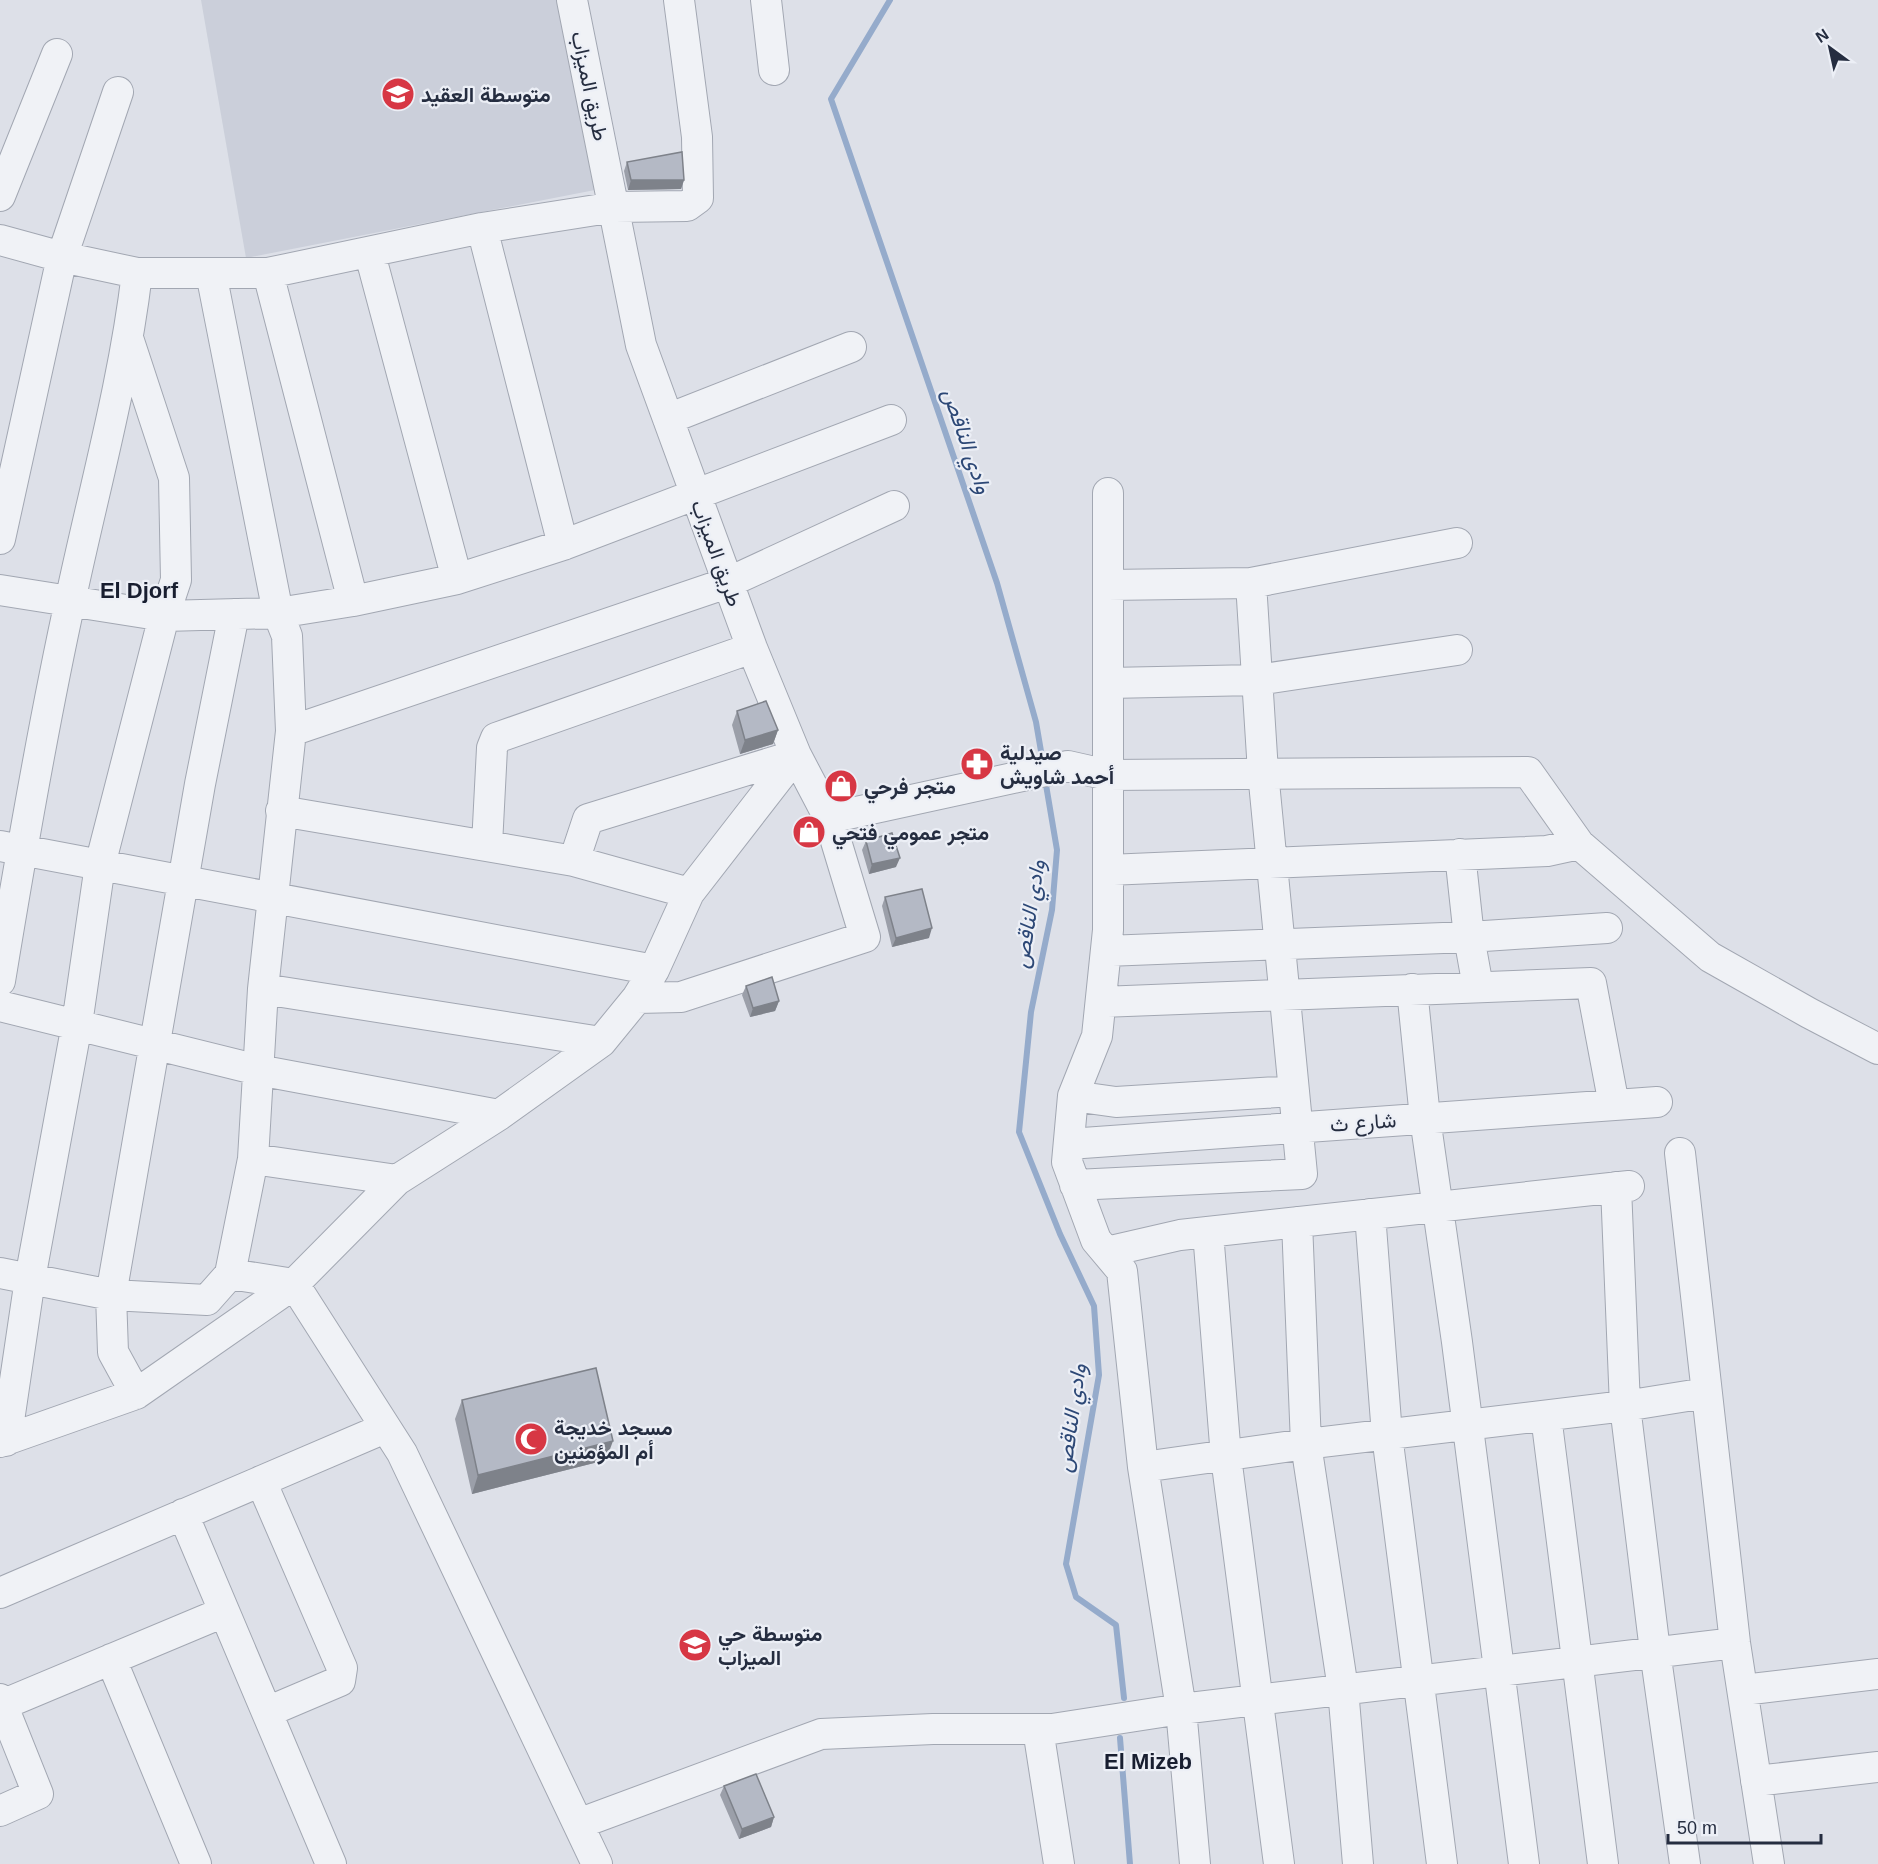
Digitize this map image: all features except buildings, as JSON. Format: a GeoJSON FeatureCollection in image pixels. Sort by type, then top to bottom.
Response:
{"type":"FeatureCollection","features":[{"type":"Feature","properties":{"kind":"street","name":"طريق الميزاب"},"geometry":{"type":"LineString","coordinates":[[572,0],[615,207],[640,345],[752,648],[796,755],[829,818],[866,938],[681,997],[637,998]]}},
{"type":"Feature","properties":{"kind":"street"},"geometry":{"type":"LineString","coordinates":[[0,240],[62,257],[138,273],[268,273],[370,254],[482,228],[615,207],[687,206],[698,198],[697,137],[679,0]]}},
{"type":"Feature","properties":{"kind":"street"},"geometry":{"type":"LineString","coordinates":[[766,0],[774,70]]}},
{"type":"Feature","properties":{"kind":"street"},"geometry":{"type":"LineString","coordinates":[[0,196],[57,54]]}},
{"type":"Feature","properties":{"kind":"street"},"geometry":{"type":"LineString","coordinates":[[0,539],[62,257],[118,92]]}},
{"type":"Feature","properties":{"kind":"street"},"geometry":{"type":"LineString","coordinates":[[482,228],[563,545]]}},
{"type":"Feature","properties":{"kind":"street"},"geometry":{"type":"LineString","coordinates":[[370,254],[457,579]]}},
{"type":"Feature","properties":{"kind":"street"},"geometry":{"type":"LineString","coordinates":[[0,981],[11,848],[129,341],[138,273]]}},
{"type":"Feature","properties":{"kind":"street"},"geometry":{"type":"LineString","coordinates":[[0,1273],[111,1295],[207,1300],[230,1274],[253,1159],[263,989],[291,731],[287,636],[278,613],[211,273]]}},
{"type":"Feature","properties":{"kind":"street"},"geometry":{"type":"LineString","coordinates":[[268,273],[353,601]]}},
{"type":"Feature","properties":{"kind":"street"},"geometry":{"type":"LineString","coordinates":[[129,341],[174,478],[176,580],[164,616],[100,865],[77,1024],[3,1441],[136,1394],[294,1284],[397,1180],[499,1114],[601,1042],[637,998],[654,970],[689,893],[796,755]]}},
{"type":"Feature","properties":{"kind":"street"},"geometry":{"type":"LineString","coordinates":[[668,419],[851,347]]}},
{"type":"Feature","properties":{"kind":"street"},"geometry":{"type":"LineString","coordinates":[[0,590],[70,599],[164,616],[278,613],[353,601],[457,579],[563,545],[891,420]]}},
{"type":"Feature","properties":{"kind":"street"},"geometry":{"type":"LineString","coordinates":[[1107,493],[1108,870],[1106,951],[1097,1036],[1073,1096],[1067,1162],[1096,1240],[1122,1271],[1143,1467],[1181,1709],[1195,1864]]}},
{"type":"Feature","properties":{"kind":"street"},"geometry":{"type":"LineString","coordinates":[[291,731],[727,583],[894,506]]}},
{"type":"Feature","properties":{"kind":"street"},"geometry":{"type":"LineString","coordinates":[[1107,585],[1251,583],[1458,543]]}},
{"type":"Feature","properties":{"kind":"street"},"geometry":{"type":"LineString","coordinates":[[1075,1185],[1302,1174],[1263,772],[1251,583]]}},
{"type":"Feature","properties":{"kind":"street"},"geometry":{"type":"LineString","coordinates":[[136,1394],[113,1352],[111,1295],[184,879],[234,614]]}},
{"type":"Feature","properties":{"kind":"street"},"geometry":{"type":"LineString","coordinates":[[487,845],[492,748],[496,738],[752,648]]}},
{"type":"Feature","properties":{"kind":"street"},"geometry":{"type":"LineString","coordinates":[[1108,682],[1257,680],[1457,650]]}},
{"type":"Feature","properties":{"kind":"street"},"geometry":{"type":"LineString","coordinates":[[574,861],[588,819],[796,755]]}},
{"type":"Feature","properties":{"kind":"street"},"geometry":{"type":"LineString","coordinates":[[829,818],[1068,766],[1108,775],[1263,772],[1528,772],[1579,844],[1710,957],[1878,1049]]}},
{"type":"Feature","properties":{"kind":"street"},"geometry":{"type":"LineString","coordinates":[[281,811],[574,861],[689,893]]}},
{"type":"Feature","properties":{"kind":"street"},"geometry":{"type":"LineString","coordinates":[[1108,870],[1547,851],[1579,844]]}},
{"type":"Feature","properties":{"kind":"street"},"geometry":{"type":"LineString","coordinates":[[11,848],[274,896],[654,970]]}},
{"type":"Feature","properties":{"kind":"street"},"geometry":{"type":"LineString","coordinates":[[1460,854],[1469,937],[1478,987]]}},
{"type":"Feature","properties":{"kind":"street"},"geometry":{"type":"LineString","coordinates":[[1106,951],[1469,937],[1607,928]]}},
{"type":"Feature","properties":{"kind":"street"},"geometry":{"type":"LineString","coordinates":[[1101,1002],[1591,983],[1614,1105]]}},
{"type":"Feature","properties":{"kind":"street"},"geometry":{"type":"LineString","coordinates":[[263,989],[601,1042]]}},
{"type":"Feature","properties":{"kind":"street"},"geometry":{"type":"LineString","coordinates":[[1412,989],[1425,1118],[1524,1864]]}},
{"type":"Feature","properties":{"kind":"street"},"geometry":{"type":"LineString","coordinates":[[0,1006],[258,1070],[499,1114]]}},
{"type":"Feature","properties":{"kind":"street"},"geometry":{"type":"LineString","coordinates":[[1073,1096],[1116,1102],[1294,1091]]}},
{"type":"Feature","properties":{"kind":"street","name":"شارع ث"},"geometry":{"type":"LineString","coordinates":[[1069,1144],[1657,1102]]}},
{"type":"Feature","properties":{"kind":"street"},"geometry":{"type":"LineString","coordinates":[[1680,1153],[1736,1643],[1769,1864]]}},
{"type":"Feature","properties":{"kind":"street"},"geometry":{"type":"LineString","coordinates":[[253,1159],[397,1180]]}},
{"type":"Feature","properties":{"kind":"street"},"geometry":{"type":"LineString","coordinates":[[1106,1252],[1180,1235],[1623,1186],[1625,1406],[1654,1651],[1685,1864]]}},
{"type":"Feature","properties":{"kind":"street"},"geometry":{"type":"LineString","coordinates":[[1370,1214],[1387,1435],[1442,1864]]}},
{"type":"Feature","properties":{"kind":"street"},"geometry":{"type":"LineString","coordinates":[[1297,1222],[1306,1444],[1343,1689],[1358,1864]]}},
{"type":"Feature","properties":{"kind":"street"},"geometry":{"type":"LineString","coordinates":[[1208,1232],[1226,1457],[1279,1864]]}},
{"type":"Feature","properties":{"kind":"street"},"geometry":{"type":"LineString","coordinates":[[230,1274],[294,1284],[402,1453],[597,1864]]}},
{"type":"Feature","properties":{"kind":"street"},"geometry":{"type":"LineString","coordinates":[[1143,1467],[1306,1444],[1625,1406],[1706,1393]]}},
{"type":"Feature","properties":{"kind":"street"},"geometry":{"type":"LineString","coordinates":[[1546,1416],[1603,1864]]}},
{"type":"Feature","properties":{"kind":"street"},"geometry":{"type":"LineString","coordinates":[[0,1593],[385,1428]]}},
{"type":"Feature","properties":{"kind":"street"},"geometry":{"type":"LineString","coordinates":[[261,1481],[342,1668],[340,1681],[267,1712]]}},
{"type":"Feature","properties":{"kind":"street"},"geometry":{"type":"LineString","coordinates":[[183,1514],[267,1712],[327,1863]]}},
{"type":"Feature","properties":{"kind":"street"},"geometry":{"type":"LineString","coordinates":[[0,1811],[38,1794],[1,1702],[224,1612]]}},
{"type":"Feature","properties":{"kind":"street"},"geometry":{"type":"LineString","coordinates":[[578,1824],[821,1734],[1038,1729],[1343,1689],[1736,1643]]}},
{"type":"Feature","properties":{"kind":"street"},"geometry":{"type":"LineString","coordinates":[[111,1659],[196,1864]]}},
{"type":"Feature","properties":{"kind":"street"},"geometry":{"type":"LineString","coordinates":[[1743,1690],[1878,1674]]}},
{"type":"Feature","properties":{"kind":"street"},"geometry":{"type":"LineString","coordinates":[[1038,1729],[1059,1864]]}},
{"type":"Feature","properties":{"kind":"street"},"geometry":{"type":"LineString","coordinates":[[1756,1780],[1878,1767]]}},
{"type":"Feature","properties":{"kind":"shaded area","name":"متوسطة العقيد"},"geometry":{"type":"Polygon","coordinates":[[[201,0],[558,0],[600,189],[246,258],[201,0]]]}},
{"type":"Feature","properties":{"kind":"waterway","name":"وادي الناقص"},"geometry":{"type":"LineString","coordinates":[[890,0],[831,99],[997,583],[1036,722],[1043,763]]}},
{"type":"Feature","properties":{"kind":"waterway","name":"وادي الناقص"},"geometry":{"type":"LineString","coordinates":[[1045,779],[1057,850],[1052,910],[1031,1012],[1019,1132],[1060,1234],[1094,1306],[1099,1375],[1066,1564],[1076,1597],[1116,1625],[1124,1698]]}},
{"type":"Feature","properties":{"kind":"waterway"},"geometry":{"type":"LineString","coordinates":[[1120,1738],[1130,1864]]}},
{"type":"Feature","properties":{"kind":"place","name":"متوسطة العقيد"},"geometry":{"type":"Point","coordinates":[398,94]}},
{"type":"Feature","properties":{"kind":"place","name":"صيدلية أحمد شاويش"},"geometry":{"type":"Point","coordinates":[977,764]}},
{"type":"Feature","properties":{"kind":"place","name":"متجر فرحي"},"geometry":{"type":"Point","coordinates":[841,786]}},
{"type":"Feature","properties":{"kind":"place","name":"متجر عمومي فتحي"},"geometry":{"type":"Point","coordinates":[809,832]}},
{"type":"Feature","properties":{"kind":"place","name":"مسجد خديجة أم المؤمنين"},"geometry":{"type":"Point","coordinates":[531,1439]}},
{"type":"Feature","properties":{"kind":"place","name":"متوسطة حي الميزاب"},"geometry":{"type":"Point","coordinates":[695,1645]}},
{"type":"Feature","properties":{"kind":"district","name":"El Djorf"},"geometry":{"type":"Point","coordinates":[139,590]}},
{"type":"Feature","properties":{"kind":"district","name":"El Mizeb"},"geometry":{"type":"Point","coordinates":[1148,1761]}}]}
